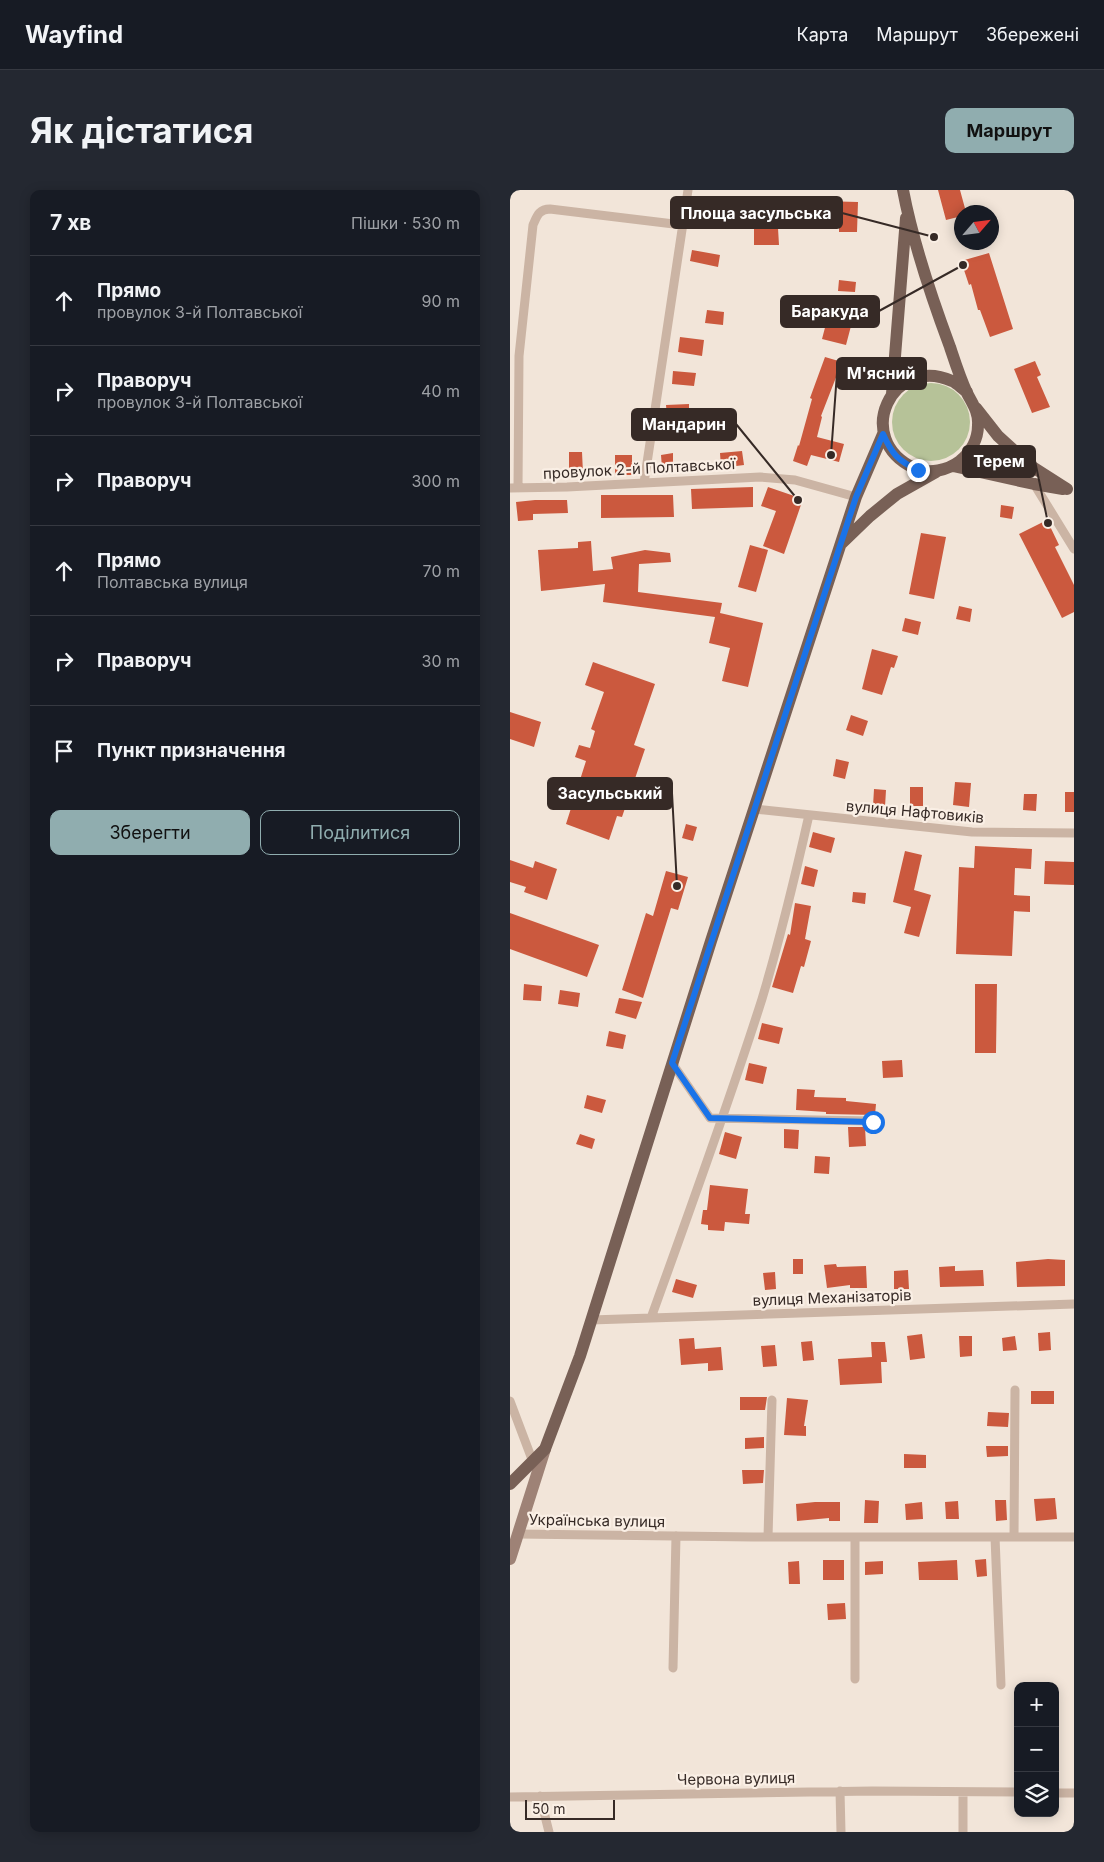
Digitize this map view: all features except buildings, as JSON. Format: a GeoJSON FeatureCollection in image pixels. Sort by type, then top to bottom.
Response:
{"type":"FeatureCollection","features":[{"type":"Feature","properties":{"kind":"main road"},"geometry":{"type":"LineString","coordinates":[[903,190],[934,304],[967,392],[975,407],[1005,442],[1031,466],[1070,490]]}},
{"type":"Feature","properties":{"kind":"main road"},"geometry":{"type":"LineString","coordinates":[[510,1559],[545,1449],[580,1356],[672,1063],[856,497],[883,434],[883,413],[892,394],[907,208]]}},
{"type":"Feature","properties":{"kind":"main road"},"geometry":{"type":"LineString","coordinates":[[892,394],[905,382],[920,376],[938,376],[954,381],[967,392]]}},
{"type":"Feature","properties":{"kind":"main road"},"geometry":{"type":"LineString","coordinates":[[840,546],[870,516],[897,494],[936,471],[953,466],[966,456],[975,441],[978,424],[975,407]]}},
{"type":"Feature","properties":{"kind":"main road"},"geometry":{"type":"LineString","coordinates":[[883,434],[890,450],[902,463],[918,470],[936,471]]}},
{"type":"Feature","properties":{"kind":"main road"},"geometry":{"type":"LineString","coordinates":[[953,466],[1070,490]]}},
{"type":"Feature","properties":{"kind":"main road"},"geometry":{"type":"LineString","coordinates":[[510,1484],[545,1449]]}},
{"type":"Feature","properties":{"kind":"street"},"geometry":{"type":"LineString","coordinates":[[644,483],[688,190]]}},
{"type":"Feature","properties":{"kind":"street"},"geometry":{"type":"LineString","coordinates":[[514,488],[519,356],[534,225],[537,214],[543,209],[550,209],[682,225]]}},
{"type":"Feature","properties":{"kind":"street","name":"провулок 2-й Полтавської"},"geometry":{"type":"LineString","coordinates":[[514,488],[760,477],[795,480],[856,497]]}},
{"type":"Feature","properties":{"kind":"street"},"geometry":{"type":"LineString","coordinates":[[1034,484],[1074,549]]}},
{"type":"Feature","properties":{"kind":"street","name":"вулиця Нафтовиків"},"geometry":{"type":"LineString","coordinates":[[754,809],[972,832],[1074,833]]}},
{"type":"Feature","properties":{"kind":"street"},"geometry":{"type":"LineString","coordinates":[[651,1318],[722,1118],[762,998],[794,881],[809,816]]}},
{"type":"Feature","properties":{"kind":"street"},"geometry":{"type":"LineString","coordinates":[[672,1063],[710,1118],[873,1122]]}},
{"type":"Feature","properties":{"kind":"street","name":"вулиця Механізаторів"},"geometry":{"type":"LineString","coordinates":[[591,1320],[1074,1304]]}},
{"type":"Feature","properties":{"kind":"street"},"geometry":{"type":"LineString","coordinates":[[1014,1537],[1015,1390]]}},
{"type":"Feature","properties":{"kind":"street"},"geometry":{"type":"LineString","coordinates":[[768,1537],[772,1400]]}},
{"type":"Feature","properties":{"kind":"street"},"geometry":{"type":"LineString","coordinates":[[510,1401],[533,1462]]}},
{"type":"Feature","properties":{"kind":"street","name":"Українська вулиця"},"geometry":{"type":"LineString","coordinates":[[518,1534],[768,1537],[1074,1537]]}},
{"type":"Feature","properties":{"kind":"street","name":"Українська вулиця"},"geometry":{"type":"LineString","coordinates":[[673,1668],[676,1536]]}},
{"type":"Feature","properties":{"kind":"street"},"geometry":{"type":"LineString","coordinates":[[855,1537],[855,1678]]}},
{"type":"Feature","properties":{"kind":"street"},"geometry":{"type":"LineString","coordinates":[[995,1537],[1001,1685]]}},
{"type":"Feature","properties":{"kind":"street"},"geometry":{"type":"LineString","coordinates":[[840,1791],[841,1832]]}},
{"type":"Feature","properties":{"kind":"street","name":"Червона вулиця"},"geometry":{"type":"LineString","coordinates":[[510,1797],[840,1791],[1014,1792]]}},
{"type":"Feature","properties":{"kind":"street"},"geometry":{"type":"LineString","coordinates":[[963,1792],[963,1832]]}},
{"type":"Feature","properties":{"kind":"street"},"geometry":{"type":"LineString","coordinates":[[1059,1793],[1074,1793]]}},
{"type":"Feature","properties":{"kind":"street"},"geometry":{"type":"LineString","coordinates":[[540,1796],[549,1832]]}},
{"type":"Feature","properties":{"kind":"green space"},"geometry":{"type":"Polygon","coordinates":[[[931,383],[946,386],[958,395],[967,407],[970,422],[967,437],[958,449],[946,458],[931,461],[916,458],[904,449],[895,437],[892,422],[895,407],[904,395],[916,386],[931,383]]]}},
{"type":"Feature","properties":{"kind":"place","name":"Площа засульська"},"geometry":{"type":"Point","coordinates":[934,237]}},
{"type":"Feature","properties":{"kind":"place","name":"Баракуда"},"geometry":{"type":"Point","coordinates":[963,265]}},
{"type":"Feature","properties":{"kind":"place","name":"М'ясний"},"geometry":{"type":"Point","coordinates":[831,455]}},
{"type":"Feature","properties":{"kind":"place","name":"Мандарин"},"geometry":{"type":"Point","coordinates":[798,500]}},
{"type":"Feature","properties":{"kind":"place","name":"Терем"},"geometry":{"type":"Point","coordinates":[1048,523]}},
{"type":"Feature","properties":{"kind":"place","name":"Засульський"},"geometry":{"type":"Point","coordinates":[677,886]}},
{"type":"Feature","properties":{"kind":"route"},"geometry":{"type":"LineString","coordinates":[[873,1122],[710,1118],[672,1063],[710,941],[856,497],[883,434],[890,450],[902,463],[918,470]]}}]}
